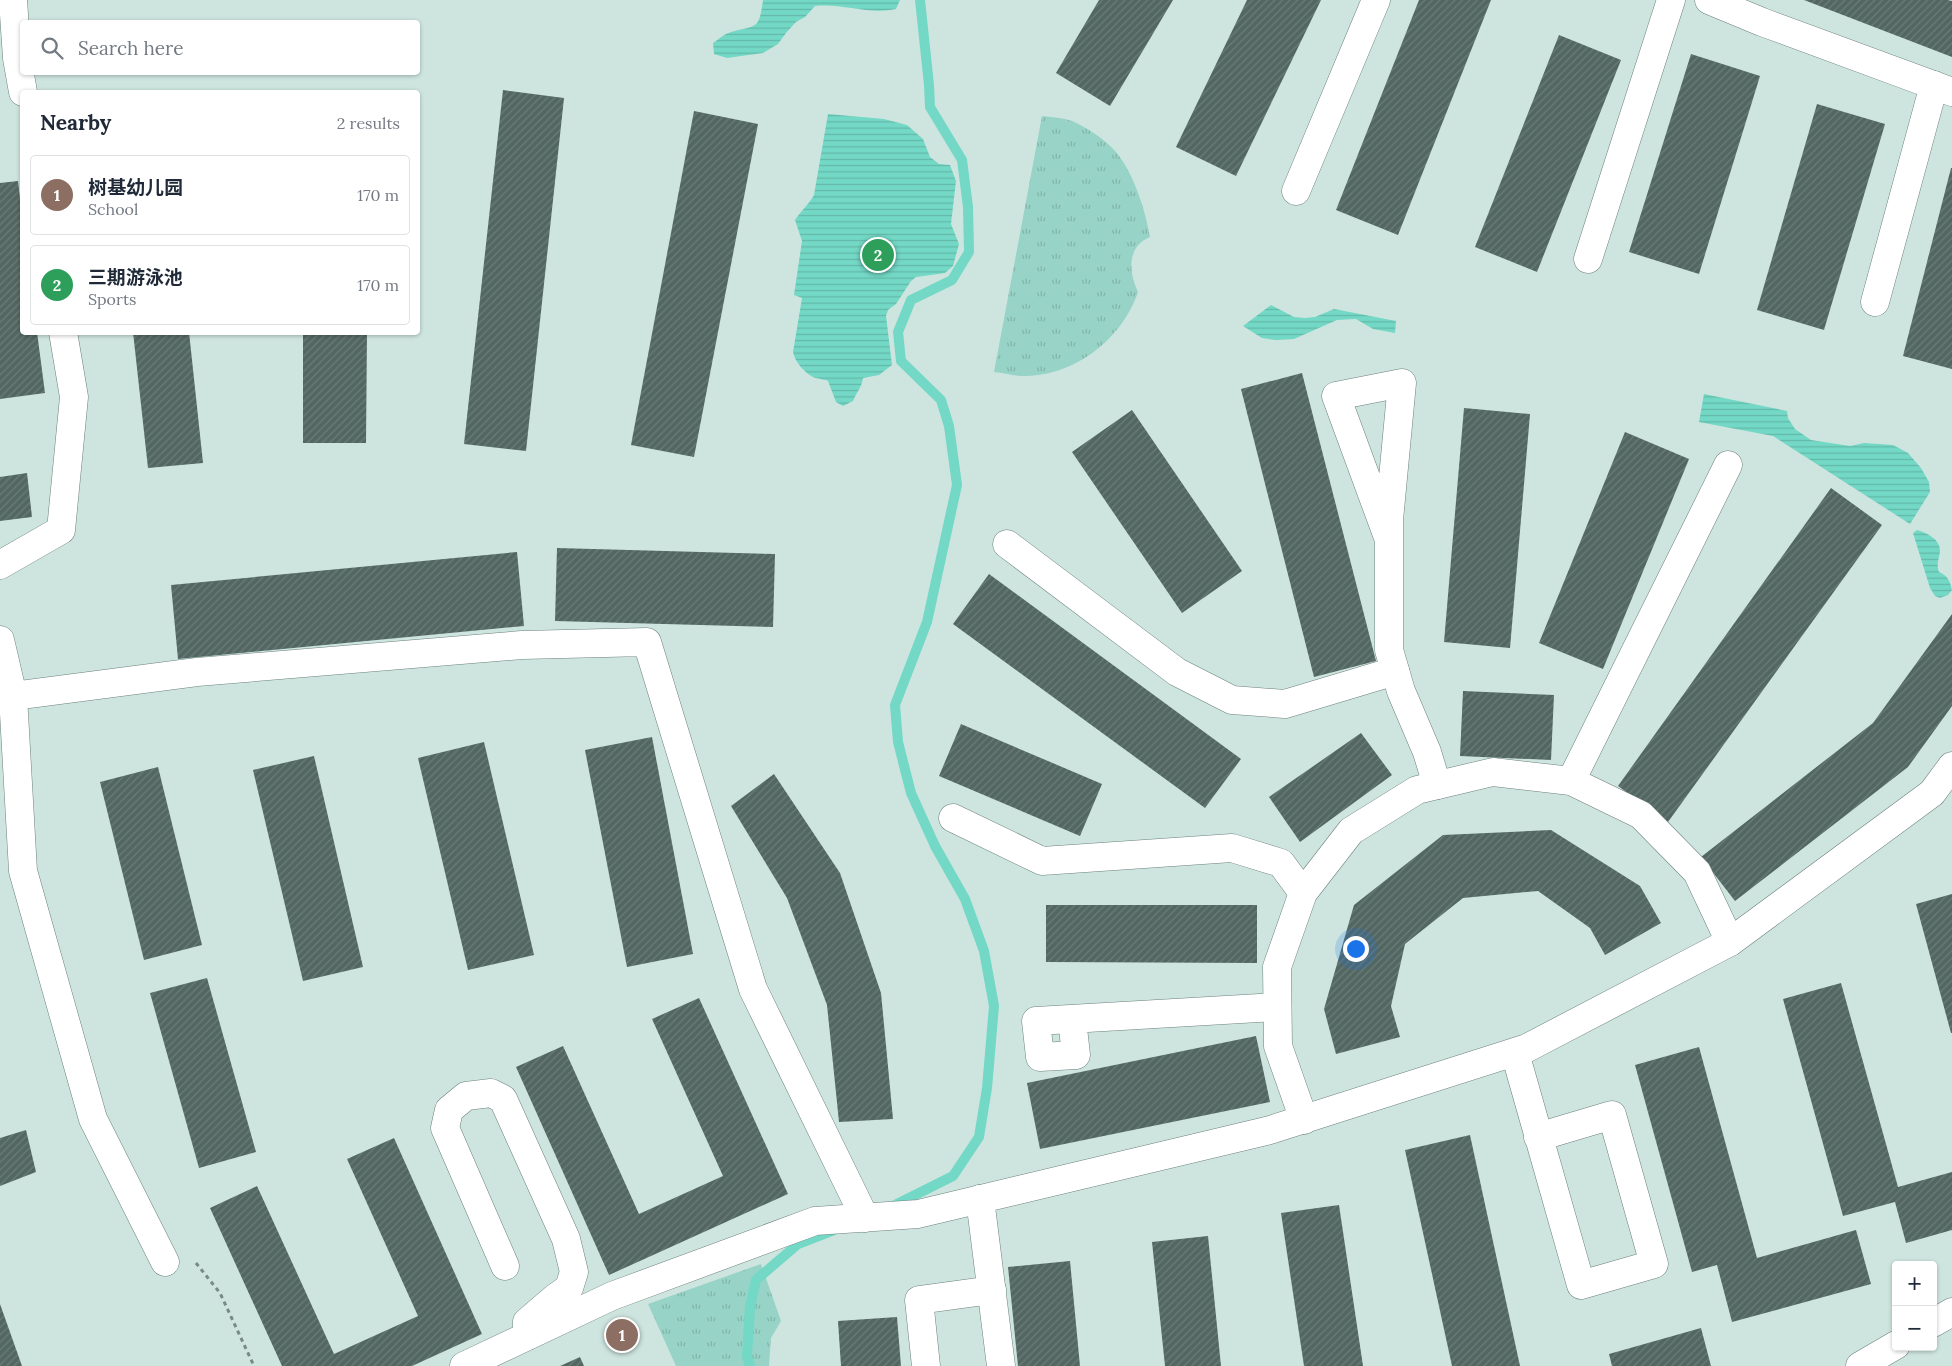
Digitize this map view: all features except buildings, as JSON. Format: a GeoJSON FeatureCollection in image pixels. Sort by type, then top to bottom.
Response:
{"type":"FeatureCollection","features":[{"type":"Feature","properties":{"kind":"street"},"geometry":{"type":"LineString","coordinates":[[13,0],[17,58],[23,90]]}},
{"type":"Feature","properties":{"kind":"street"},"geometry":{"type":"LineString","coordinates":[[1296,191],[1376,0]]}},
{"type":"Feature","properties":{"kind":"street"},"geometry":{"type":"LineString","coordinates":[[1588,259],[1671,0]]}},
{"type":"Feature","properties":{"kind":"street"},"geometry":{"type":"LineString","coordinates":[[1709,0],[1762,22],[1943,89],[1875,302]]}},
{"type":"Feature","properties":{"kind":"street"},"geometry":{"type":"LineString","coordinates":[[0,565],[61,530],[74,397],[64,335]]}},
{"type":"Feature","properties":{"kind":"street"},"geometry":{"type":"LineString","coordinates":[[1388,540],[1336,396],[1402,383],[1388,520],[1389,650],[1395,671],[1427,752],[1437,785]]}},
{"type":"Feature","properties":{"kind":"street"},"geometry":{"type":"LineString","coordinates":[[1571,781],[1728,465]]}},
{"type":"Feature","properties":{"kind":"street"},"geometry":{"type":"LineString","coordinates":[[1007,544],[1177,672],[1232,700],[1285,704],[1395,671]]}},
{"type":"Feature","properties":{"kind":"street"},"geometry":{"type":"LineString","coordinates":[[0,640],[13,696],[24,872],[93,1119],[165,1262]]}},
{"type":"Feature","properties":{"kind":"street"},"geometry":{"type":"LineString","coordinates":[[13,696],[197,672],[522,645],[647,642],[753,989],[865,1218]]}},
{"type":"Feature","properties":{"kind":"street"},"geometry":{"type":"LineString","coordinates":[[464,1366],[612,1296],[815,1221],[918,1214],[1270,1130],[1527,1048],[1730,942],[1932,792],[1952,766]]}},
{"type":"Feature","properties":{"kind":"street"},"geometry":{"type":"LineString","coordinates":[[1304,1120],[1278,1046],[1277,967],[1303,893],[1351,831],[1417,790],[1493,772],[1571,781],[1641,815],[1648,822],[1696,872],[1730,942]]}},
{"type":"Feature","properties":{"kind":"street"},"geometry":{"type":"LineString","coordinates":[[953,818],[1042,861],[1232,848],[1281,863],[1303,893]]}},
{"type":"Feature","properties":{"kind":"street"},"geometry":{"type":"LineString","coordinates":[[1072,1019],[1278,1007]]}},
{"type":"Feature","properties":{"kind":"street"},"geometry":{"type":"LineString","coordinates":[[1514,1053],[1538,1137],[1581,1285],[1654,1264],[1612,1115],[1538,1137]]}},
{"type":"Feature","properties":{"kind":"street"},"geometry":{"type":"LineString","coordinates":[[505,1266],[445,1128],[449,1110],[466,1096],[491,1093],[503,1099],[566,1239],[574,1272],[569,1288],[554,1298],[527,1322],[527,1336]]}},
{"type":"Feature","properties":{"kind":"street"},"geometry":{"type":"LineString","coordinates":[[980,1199],[1001,1366]]}},
{"type":"Feature","properties":{"kind":"street"},"geometry":{"type":"LineString","coordinates":[[926,1366],[919,1300],[992,1290]]}},
{"type":"Feature","properties":{"kind":"street"},"geometry":{"type":"LineString","coordinates":[[1937,1321],[1952,1312]]}},
{"type":"Feature","properties":{"kind":"street"},"geometry":{"type":"LineString","coordinates":[[1860,1366],[1892,1347]]}},
{"type":"Feature","properties":{"kind":"path"},"geometry":{"type":"LineString","coordinates":[[192,1257],[220,1293],[254,1366]]}},
{"type":"Feature","properties":{"kind":"green space"},"geometry":{"type":"Polygon","coordinates":[[[1042,116],[1072,121],[1089,130],[1112,147],[1128,171],[1138,192],[1150,237],[1142,241],[1133,254],[1133,277],[1138,292],[1131,309],[1121,325],[1108,339],[1094,352],[1078,362],[1043,374],[1020,376],[994,372],[1042,116]]]}},
{"type":"Feature","properties":{"kind":"green space"},"geometry":{"type":"Polygon","coordinates":[[[761,1264],[781,1321],[771,1338],[769,1366],[676,1366],[648,1304],[761,1264]]]}},
{"type":"Feature","properties":{"kind":"shaded area"},"geometry":{"type":"Polygon","coordinates":[[[763,0],[900,0],[896,9],[876,11],[835,6],[815,6],[805,17],[796,22],[778,44],[763,53],[727,58],[714,54],[713,43],[728,33],[755,25],[760,17],[763,0]]]}},
{"type":"Feature","properties":{"kind":"shaded area"},"geometry":{"type":"Polygon","coordinates":[[[828,114],[884,119],[907,125],[923,139],[930,157],[939,164],[950,165],[956,181],[951,224],[959,244],[953,266],[945,273],[916,277],[911,281],[896,304],[888,310],[886,316],[892,365],[879,375],[863,378],[853,401],[843,406],[836,402],[828,381],[815,378],[806,372],[798,363],[793,352],[802,298],[794,295],[802,241],[795,220],[814,195],[828,114]]]}},
{"type":"Feature","properties":{"kind":"shaded area"},"geometry":{"type":"Polygon","coordinates":[[[1271,305],[1294,317],[1315,317],[1334,309],[1396,321],[1395,333],[1373,329],[1356,319],[1337,320],[1294,339],[1276,340],[1262,338],[1243,326],[1271,305]]]}},
{"type":"Feature","properties":{"kind":"shaded area"},"geometry":{"type":"Polygon","coordinates":[[[1704,394],[1787,411],[1788,418],[1795,429],[1811,440],[1850,446],[1864,443],[1893,445],[1908,453],[1921,468],[1929,482],[1930,492],[1910,524],[1773,436],[1699,422],[1704,394]]]}},
{"type":"Feature","properties":{"kind":"shaded area"},"geometry":{"type":"Polygon","coordinates":[[[1917,530],[1929,535],[1938,543],[1940,551],[1938,569],[1939,572],[1945,575],[1950,584],[1952,590],[1948,595],[1940,598],[1935,596],[1930,588],[1913,533],[1917,530]]]}},
{"type":"Feature","properties":{"kind":"waterway"},"geometry":{"type":"LineString","coordinates":[[893,1206],[953,1176],[979,1137],[987,1088],[994,1006],[984,951],[965,899],[935,846],[911,793],[898,742],[895,705],[927,622],[957,485],[949,426],[941,400],[901,361],[898,332],[911,300],[952,280],[969,252],[968,207],[962,160],[930,107],[920,0]]}},
{"type":"Feature","properties":{"kind":"waterway"},"geometry":{"type":"LineString","coordinates":[[750,1366],[747,1356],[750,1307],[756,1280],[798,1244],[834,1230]]}},
{"type":"Feature","properties":{"kind":"place","name":"三期游泳池"},"geometry":{"type":"Point","coordinates":[878,255]}},
{"type":"Feature","properties":{"kind":"place","name":"树基幼儿园"},"geometry":{"type":"Point","coordinates":[622,1335]}}]}
